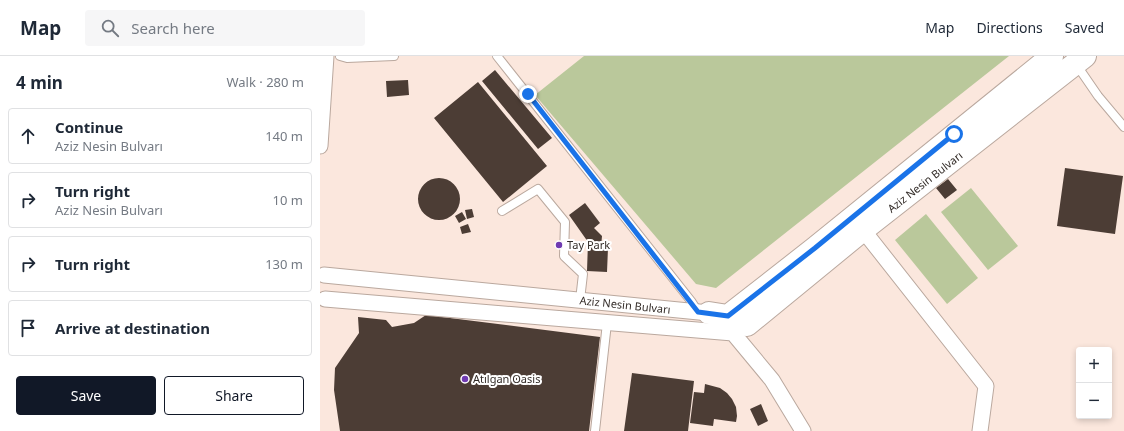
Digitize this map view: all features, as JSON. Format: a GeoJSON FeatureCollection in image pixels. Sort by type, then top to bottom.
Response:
{"type":"FeatureCollection","features":[{"type":"Feature","properties":{"kind":"street"},"geometry":{"type":"LineString","coordinates":[[320,146],[326,56]]}},
{"type":"Feature","properties":{"kind":"street","name":"Aziz Nesin Bulvarı"},"geometry":{"type":"LineString","coordinates":[[322,272],[580,300],[723,320],[815,248],[1052,56]]}},
{"type":"Feature","properties":{"kind":"street","name":"Aziz Nesin Bulvarı"},"geometry":{"type":"LineString","coordinates":[[322,304],[607,323],[723,320],[863,230],[1080,60]]}},
{"type":"Feature","properties":{"kind":"street"},"geometry":{"type":"LineString","coordinates":[[863,230],[986,386],[980,431]]}},
{"type":"Feature","properties":{"kind":"street"},"geometry":{"type":"LineString","coordinates":[[322,272],[326,283],[322,304]]}},
{"type":"Feature","properties":{"kind":"street"},"geometry":{"type":"LineString","coordinates":[[723,320],[772,380],[803,431]]}},
{"type":"Feature","properties":{"kind":"lane"},"geometry":{"type":"LineString","coordinates":[[340,56],[347,58],[394,56]]}},
{"type":"Feature","properties":{"kind":"lane"},"geometry":{"type":"LineString","coordinates":[[497,56],[691,301],[723,320]]}},
{"type":"Feature","properties":{"kind":"lane"},"geometry":{"type":"LineString","coordinates":[[1080,60],[1098,96],[1124,127]]}},
{"type":"Feature","properties":{"kind":"lane"},"geometry":{"type":"LineString","coordinates":[[502,211],[538,189],[565,222],[564,256],[583,274],[580,300]]}},
{"type":"Feature","properties":{"kind":"lane"},"geometry":{"type":"LineString","coordinates":[[595,431],[607,323]]}},
{"type":"Feature","properties":{"kind":"green space"},"geometry":{"type":"Polygon","coordinates":[[[584,56],[1009,56],[716,288],[696,284],[535,95],[584,56]]]}},
{"type":"Feature","properties":{"kind":"green space"},"geometry":{"type":"Polygon","coordinates":[[[971,188],[1018,246],[988,270],[941,212],[971,188]]]}},
{"type":"Feature","properties":{"kind":"green space"},"geometry":{"type":"Polygon","coordinates":[[[926,214],[978,278],[947,304],[895,240],[926,214]]]}},
{"type":"Feature","properties":{"kind":"building"},"geometry":{"type":"Polygon","coordinates":[[[495,70],[552,138],[538,149],[482,81],[495,70]]]}},
{"type":"Feature","properties":{"kind":"building"},"geometry":{"type":"Polygon","coordinates":[[[408,80],[409,95],[387,97],[386,81],[408,80]]]}},
{"type":"Feature","properties":{"kind":"building"},"geometry":{"type":"Polygon","coordinates":[[[478,82],[547,166],[503,202],[434,118],[478,82]]]}},
{"type":"Feature","properties":{"kind":"building"},"geometry":{"type":"Polygon","coordinates":[[[1065,168],[1123,176],[1115,234],[1057,226],[1065,168]]]}},
{"type":"Feature","properties":{"kind":"building"},"geometry":{"type":"Polygon","coordinates":[[[435,178],[443,178],[454,184],[460,195],[460,203],[454,214],[443,220],[435,220],[424,214],[418,203],[418,195],[424,184],[435,178]]]}},
{"type":"Feature","properties":{"kind":"building"},"geometry":{"type":"Polygon","coordinates":[[[948,179],[957,190],[945,199],[936,188],[948,179]]]}},
{"type":"Feature","properties":{"kind":"building"},"geometry":{"type":"Polygon","coordinates":[[[585,203],[600,223],[594,228],[602,236],[601,247],[608,248],[607,272],[587,271],[588,242],[569,215],[585,203]]]}},
{"type":"Feature","properties":{"kind":"building"},"geometry":{"type":"Polygon","coordinates":[[[472,209],[474,217],[467,219],[465,210],[472,209]]]}},
{"type":"Feature","properties":{"kind":"building"},"geometry":{"type":"Polygon","coordinates":[[[462,212],[466,219],[459,223],[455,216],[462,212]]]}},
{"type":"Feature","properties":{"kind":"building"},"geometry":{"type":"Polygon","coordinates":[[[468,224],[471,232],[462,234],[460,227],[468,224]]]}},
{"type":"Feature","properties":{"kind":"building","name":"Atılgan Oasis"},"geometry":{"type":"Polygon","coordinates":[[[426,315],[600,337],[589,431],[340,431],[334,390],[335,368],[359,333],[358,317],[386,320],[392,327],[414,323],[426,315]]]}},
{"type":"Feature","properties":{"kind":"building"},"geometry":{"type":"Polygon","coordinates":[[[632,373],[694,381],[688,431],[624,431],[632,373]]]}},
{"type":"Feature","properties":{"kind":"building"},"geometry":{"type":"Polygon","coordinates":[[[705,384],[720,388],[732,399],[736,407],[736,422],[714,419],[713,426],[690,423],[694,392],[704,393],[705,384]]]}},
{"type":"Feature","properties":{"kind":"building"},"geometry":{"type":"Polygon","coordinates":[[[761,404],[768,421],[758,426],[750,409],[761,404]]]}},
{"type":"Feature","properties":{"kind":"place","name":"Tay Park"},"geometry":{"type":"Point","coordinates":[559,245]}},
{"type":"Feature","properties":{"kind":"place","name":"Atılgan Oasis"},"geometry":{"type":"Point","coordinates":[465,379]}},
{"type":"Feature","properties":{"kind":"route"},"geometry":{"type":"LineString","coordinates":[[528,94],[691,301],[698,312],[728,316],[815,248],[954,134]]}}]}
